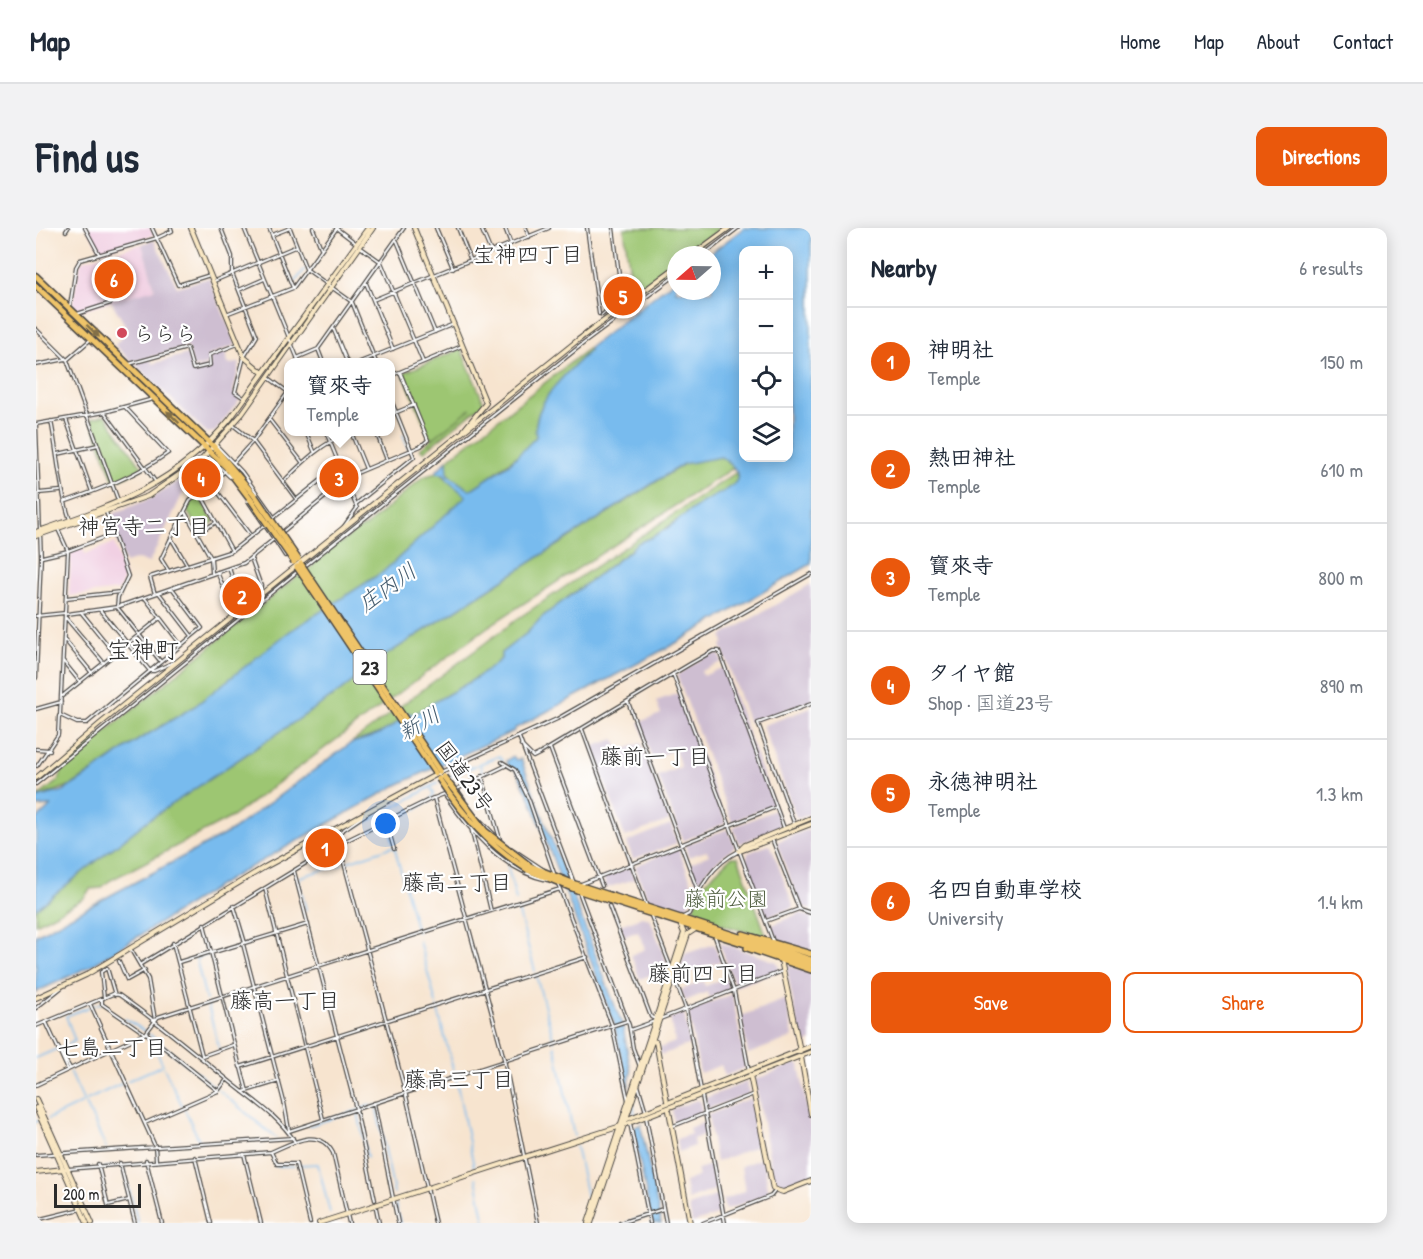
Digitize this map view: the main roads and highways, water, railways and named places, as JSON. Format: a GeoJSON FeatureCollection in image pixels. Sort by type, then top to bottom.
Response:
{"type":"FeatureCollection","features":[{"type":"Feature","properties":{"kind":"highway","name":"国道23号"},"geometry":{"type":"LineString","coordinates":[[36,276],[128,364],[210,448],[253,498],[439,775],[485,831],[529,868],[555,881],[706,925],[811,965]]}},
{"type":"Feature","properties":{"kind":"highway","name":"国道23号"},"geometry":{"type":"LineString","coordinates":[[36,286],[154,399],[210,448]]}},
{"type":"Feature","properties":{"kind":"highway","name":"国道23号"},"geometry":{"type":"LineString","coordinates":[[577,888],[586,893],[811,960]]}},
{"type":"Feature","properties":{"kind":"highway"},"geometry":{"type":"LineString","coordinates":[[586,893],[811,970]]}},
{"type":"Feature","properties":{"kind":"highway"},"geometry":{"type":"LineString","coordinates":[[706,925],[811,954]]}},
{"type":"Feature","properties":{"kind":"water"},"geometry":{"type":"Polygon","coordinates":[[[744,228],[811,228],[811,564],[676,643],[514,731],[397,785],[231,878],[91,966],[36,992],[36,935],[231,831],[351,743],[382,732],[407,713],[415,714],[481,675],[501,659],[501,653],[527,633],[542,617],[635,545],[661,532],[698,505],[735,483],[736,472],[721,457],[683,464],[383,657],[342,690],[147,821],[36,909],[36,820],[51,806],[36,807],[36,798],[63,791],[140,739],[195,706],[290,631],[383,572],[466,496],[448,481],[444,474],[435,473],[447,460],[448,475],[470,490],[508,465],[536,437],[536,424],[545,400],[561,379],[589,351],[589,348],[667,286],[667,300],[721,300],[720,246],[744,228]]]}},
{"type":"Feature","properties":{"kind":"water"},"geometry":{"type":"Polygon","coordinates":[[[513,756],[516,760],[521,759],[623,1027],[631,1072],[628,1089],[614,1023],[531,800],[516,770],[508,766],[506,761],[513,756]]]}},
{"type":"Feature","properties":{"kind":"water"},"geometry":{"type":"Polygon","coordinates":[[[642,1124],[661,1223],[652,1223],[633,1128],[642,1124]]]}},
{"type":"Feature","properties":{"kind":"waterway"},"geometry":{"type":"LineString","coordinates":[[295,282],[305,269]]}},
{"type":"Feature","properties":{"kind":"waterway"},"geometry":{"type":"LineString","coordinates":[[403,435],[408,448]]}},
{"type":"Feature","properties":{"kind":"waterway"},"geometry":{"type":"LineString","coordinates":[[448,777],[499,756],[503,761]]}},
{"type":"Feature","properties":{"kind":"waterway"},"geometry":{"type":"LineString","coordinates":[[480,763],[482,773]]}},
{"type":"Feature","properties":{"kind":"waterway"},"geometry":{"type":"LineString","coordinates":[[387,819],[385,812],[438,783]]}},
{"type":"Feature","properties":{"kind":"waterway"},"geometry":{"type":"LineString","coordinates":[[390,822],[431,801],[434,794],[432,789]]}},
{"type":"Feature","properties":{"kind":"waterway"},"geometry":{"type":"LineString","coordinates":[[341,842],[341,835],[385,812]]}},
{"type":"Feature","properties":{"kind":"waterway"},"geometry":{"type":"LineString","coordinates":[[388,823],[417,932]]}},
{"type":"Feature","properties":{"kind":"waterway"},"geometry":{"type":"LineString","coordinates":[[347,862],[392,847]]}},
{"type":"Feature","properties":{"kind":"waterway"},"geometry":{"type":"LineString","coordinates":[[300,877],[342,864]]}},
{"type":"Feature","properties":{"kind":"waterway"},"geometry":{"type":"LineString","coordinates":[[507,864],[516,900]]}},
{"type":"Feature","properties":{"kind":"waterway"},"geometry":{"type":"LineString","coordinates":[[298,878],[306,910]]}},
{"type":"Feature","properties":{"kind":"waterway"},"geometry":{"type":"LineString","coordinates":[[518,910],[535,971]]}},
{"type":"Feature","properties":{"kind":"waterway"},"geometry":{"type":"LineString","coordinates":[[419,941],[436,1003]]}},
{"type":"Feature","properties":{"kind":"waterway"},"geometry":{"type":"LineString","coordinates":[[206,1000],[196,958],[209,954]]}},
{"type":"Feature","properties":{"kind":"waterway"},"geometry":{"type":"LineString","coordinates":[[536,975],[554,1041]]}},
{"type":"Feature","properties":{"kind":"waterway"},"geometry":{"type":"LineString","coordinates":[[92,1006],[101,1003]]}},
{"type":"Feature","properties":{"kind":"waterway"},"geometry":{"type":"LineString","coordinates":[[208,1005],[219,1049]]}},
{"type":"Feature","properties":{"kind":"waterway"},"geometry":{"type":"LineString","coordinates":[[62,1047],[75,1041],[66,1016],[89,1007]]}},
{"type":"Feature","properties":{"kind":"waterway"},"geometry":{"type":"LineString","coordinates":[[437,1007],[454,1073]]}},
{"type":"Feature","properties":{"kind":"waterway"},"geometry":{"type":"LineString","coordinates":[[125,1019],[145,1031]]}},
{"type":"Feature","properties":{"kind":"waterway"},"geometry":{"type":"LineString","coordinates":[[149,1034],[217,1089]]}},
{"type":"Feature","properties":{"kind":"waterway"},"geometry":{"type":"LineString","coordinates":[[151,1039],[163,1065]]}},
{"type":"Feature","properties":{"kind":"waterway"},"geometry":{"type":"LineString","coordinates":[[555,1046],[574,1136]]}},
{"type":"Feature","properties":{"kind":"waterway"},"geometry":{"type":"LineString","coordinates":[[36,1058],[57,1049]]}},
{"type":"Feature","properties":{"kind":"waterway"},"geometry":{"type":"LineString","coordinates":[[127,1081],[161,1066]]}},
{"type":"Feature","properties":{"kind":"waterway"},"geometry":{"type":"LineString","coordinates":[[164,1068],[182,1105]]}},
{"type":"Feature","properties":{"kind":"waterway"},"geometry":{"type":"LineString","coordinates":[[70,1072],[84,1102]]}},
{"type":"Feature","properties":{"kind":"waterway"},"geometry":{"type":"LineString","coordinates":[[456,1079],[474,1167]]}},
{"type":"Feature","properties":{"kind":"waterway"},"geometry":{"type":"LineString","coordinates":[[87,1100],[123,1083]]}},
{"type":"Feature","properties":{"kind":"waterway"},"geometry":{"type":"LineString","coordinates":[[220,1091],[276,1138]]}},
{"type":"Feature","properties":{"kind":"waterway"},"geometry":{"type":"LineString","coordinates":[[48,1119],[82,1103]]}},
{"type":"Feature","properties":{"kind":"waterway"},"geometry":{"type":"LineString","coordinates":[[633,1103],[635,1116]]}},
{"type":"Feature","properties":{"kind":"waterway"},"geometry":{"type":"LineString","coordinates":[[86,1104],[106,1148]]}},
{"type":"Feature","properties":{"kind":"waterway"},"geometry":{"type":"LineString","coordinates":[[358,1110],[371,1105]]}},
{"type":"Feature","properties":{"kind":"waterway"},"geometry":{"type":"LineString","coordinates":[[376,1105],[394,1193]]}},
{"type":"Feature","properties":{"kind":"waterway"},"geometry":{"type":"LineString","coordinates":[[184,1108],[200,1142]]}},
{"type":"Feature","properties":{"kind":"waterway"},"geometry":{"type":"LineString","coordinates":[[308,1126],[356,1111]]}},
{"type":"Feature","properties":{"kind":"waterway"},"geometry":{"type":"LineString","coordinates":[[358,1112],[367,1157]]}},
{"type":"Feature","properties":{"kind":"waterway"},"geometry":{"type":"LineString","coordinates":[[576,1146],[589,1207]]}},
{"type":"Feature","properties":{"kind":"waterway"},"geometry":{"type":"LineString","coordinates":[[297,1165],[318,1164],[330,1213]]}},
{"type":"Feature","properties":{"kind":"waterway"},"geometry":{"type":"LineString","coordinates":[[275,1166],[294,1166]]}},
{"type":"Feature","properties":{"kind":"waterway"},"geometry":{"type":"LineString","coordinates":[[103,1168],[115,1167]]}},
{"type":"Feature","properties":{"kind":"waterway"},"geometry":{"type":"LineString","coordinates":[[123,1167],[138,1223]]}},
{"type":"Feature","properties":{"kind":"waterway"},"geometry":{"type":"LineString","coordinates":[[476,1178],[485,1223]]}},
{"type":"Feature","properties":{"kind":"waterway"},"geometry":{"type":"LineString","coordinates":[[395,1203],[400,1223]]}},
{"type":"Feature","properties":{"kind":"waterway"},"geometry":{"type":"LineString","coordinates":[[626,1223],[648,1216]]}},
{"type":"Feature","properties":{"kind":"place","name":"名四自動車学校"},"geometry":{"type":"Point","coordinates":[114,279]}},
{"type":"Feature","properties":{"kind":"place","name":"永徳神明社"},"geometry":{"type":"Point","coordinates":[623,296]}},
{"type":"Feature","properties":{"kind":"place","name":"ららら"},"geometry":{"type":"Point","coordinates":[122,333]}},
{"type":"Feature","properties":{"kind":"place","name":"タイヤ館"},"geometry":{"type":"Point","coordinates":[201,478]}},
{"type":"Feature","properties":{"kind":"place","name":"寳來寺"},"geometry":{"type":"Point","coordinates":[339,478]}},
{"type":"Feature","properties":{"kind":"place","name":"熱田神社"},"geometry":{"type":"Point","coordinates":[242,596]}},
{"type":"Feature","properties":{"kind":"place","name":"神明社"},"geometry":{"type":"Point","coordinates":[325,848]}},
{"type":"Feature","properties":{"kind":"district","name":"宝神四丁目"},"geometry":{"type":"Point","coordinates":[528,254]}},
{"type":"Feature","properties":{"kind":"district","name":"神宮寺二丁目"},"geometry":{"type":"Point","coordinates":[144,526]}},
{"type":"Feature","properties":{"kind":"district","name":"宝神町"},"geometry":{"type":"Point","coordinates":[143,649]}},
{"type":"Feature","properties":{"kind":"district","name":"藤前一丁目"},"geometry":{"type":"Point","coordinates":[655,756]}},
{"type":"Feature","properties":{"kind":"district","name":"藤高二丁目"},"geometry":{"type":"Point","coordinates":[457,882]}},
{"type":"Feature","properties":{"kind":"district","name":"藤前四丁目"},"geometry":{"type":"Point","coordinates":[703,973]}},
{"type":"Feature","properties":{"kind":"district","name":"藤高一丁目"},"geometry":{"type":"Point","coordinates":[285,1000]}},
{"type":"Feature","properties":{"kind":"district","name":"七島二丁目"},"geometry":{"type":"Point","coordinates":[112,1047]}},
{"type":"Feature","properties":{"kind":"district","name":"藤高三丁目"},"geometry":{"type":"Point","coordinates":[459,1079]}},
{"type":"Feature","properties":{"kind":"water label","name":"庄内川"},"geometry":{"type":"Point","coordinates":[387,587]}},
{"type":"Feature","properties":{"kind":"water label","name":"新川"},"geometry":{"type":"Point","coordinates":[419,723]}},
{"type":"Feature","properties":{"kind":"park label","name":"藤前公園"},"geometry":{"type":"Point","coordinates":[726,898]}}]}
